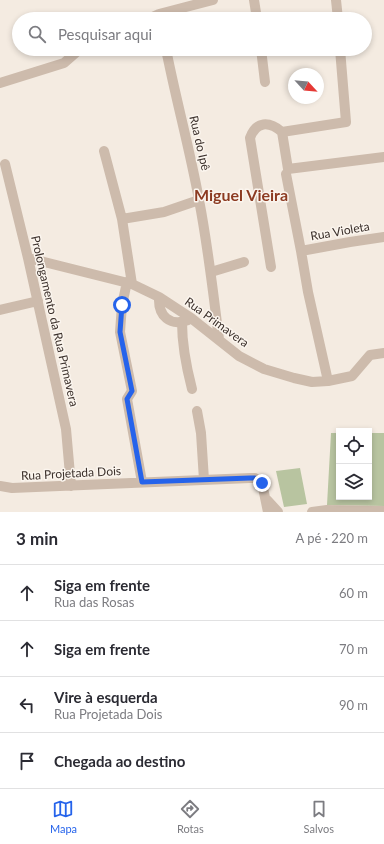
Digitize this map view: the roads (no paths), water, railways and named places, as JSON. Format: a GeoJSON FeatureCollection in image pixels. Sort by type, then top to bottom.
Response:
{"type":"FeatureCollection","features":[{"type":"Feature","properties":{"kind":"street"},"geometry":{"type":"LineString","coordinates":[[173,12],[213,0]]}},
{"type":"Feature","properties":{"kind":"street"},"geometry":{"type":"LineString","coordinates":[[254,0],[256,12]]}},
{"type":"Feature","properties":{"kind":"street"},"geometry":{"type":"LineString","coordinates":[[336,0],[337,12]]}},
{"type":"Feature","properties":{"kind":"street"},"geometry":{"type":"LineString","coordinates":[[0,83],[64,63],[72,56]]}},
{"type":"Feature","properties":{"kind":"street","name":"Rua do Ipê"},"geometry":{"type":"LineString","coordinates":[[167,56],[199,200],[219,339]]}},
{"type":"Feature","properties":{"kind":"street"},"geometry":{"type":"LineString","coordinates":[[262,56],[266,82]]}},
{"type":"Feature","properties":{"kind":"street"},"geometry":{"type":"LineString","coordinates":[[282,132],[346,122],[341,56]]}},
{"type":"Feature","properties":{"kind":"street"},"geometry":{"type":"LineString","coordinates":[[272,267],[250,138],[255,128],[266,124],[277,127],[282,132],[288,169],[384,158]]}},
{"type":"Feature","properties":{"kind":"street"},"geometry":{"type":"LineString","coordinates":[[104,151],[122,219],[129,283],[122,305],[120,332],[132,391],[127,399],[142,482]]}},
{"type":"Feature","properties":{"kind":"street","name":"Prolongamento da Rua Primavera"},"geometry":{"type":"LineString","coordinates":[[5,164],[38,301],[66,429],[71,486]]}},
{"type":"Feature","properties":{"kind":"street"},"geometry":{"type":"LineString","coordinates":[[286,174],[308,292],[328,381]]}},
{"type":"Feature","properties":{"kind":"street"},"geometry":{"type":"LineString","coordinates":[[122,219],[164,212],[199,200]]}},
{"type":"Feature","properties":{"kind":"street","name":"Rua Violeta"},"geometry":{"type":"LineString","coordinates":[[301,251],[384,237]]}},
{"type":"Feature","properties":{"kind":"street","name":"Rua Primavera"},"geometry":{"type":"LineString","coordinates":[[28,258],[129,283],[159,298],[186,320],[219,339],[239,356],[264,369],[312,382],[328,381],[352,376],[370,355],[384,353]]}},
{"type":"Feature","properties":{"kind":"street"},"geometry":{"type":"LineString","coordinates":[[210,272],[244,262]]}},
{"type":"Feature","properties":{"kind":"street"},"geometry":{"type":"LineString","coordinates":[[0,310],[38,301]]}},
{"type":"Feature","properties":{"kind":"street"},"geometry":{"type":"LineString","coordinates":[[186,320],[182,340],[184,361],[192,389]]}},
{"type":"Feature","properties":{"kind":"street"},"geometry":{"type":"LineString","coordinates":[[197,411],[201,433],[204,480]]}},
{"type":"Feature","properties":{"kind":"street","name":"Rua Projetada Dois"},"geometry":{"type":"LineString","coordinates":[[0,486],[12,488],[255,478],[262,483],[265,498]]}},
{"type":"Feature","properties":{"kind":"street"},"geometry":{"type":"LineString","coordinates":[[265,498],[268,512]]}},
{"type":"Feature","properties":{"kind":"street"},"geometry":{"type":"LineString","coordinates":[[265,498],[278,512]]}},
{"type":"Feature","properties":{"kind":"street"},"geometry":{"type":"LineString","coordinates":[[312,512],[327,510],[384,511]]}},
{"type":"Feature","properties":{"kind":"district","name":"Miguel Vieira"},"geometry":{"type":"Point","coordinates":[241,194]}}]}
